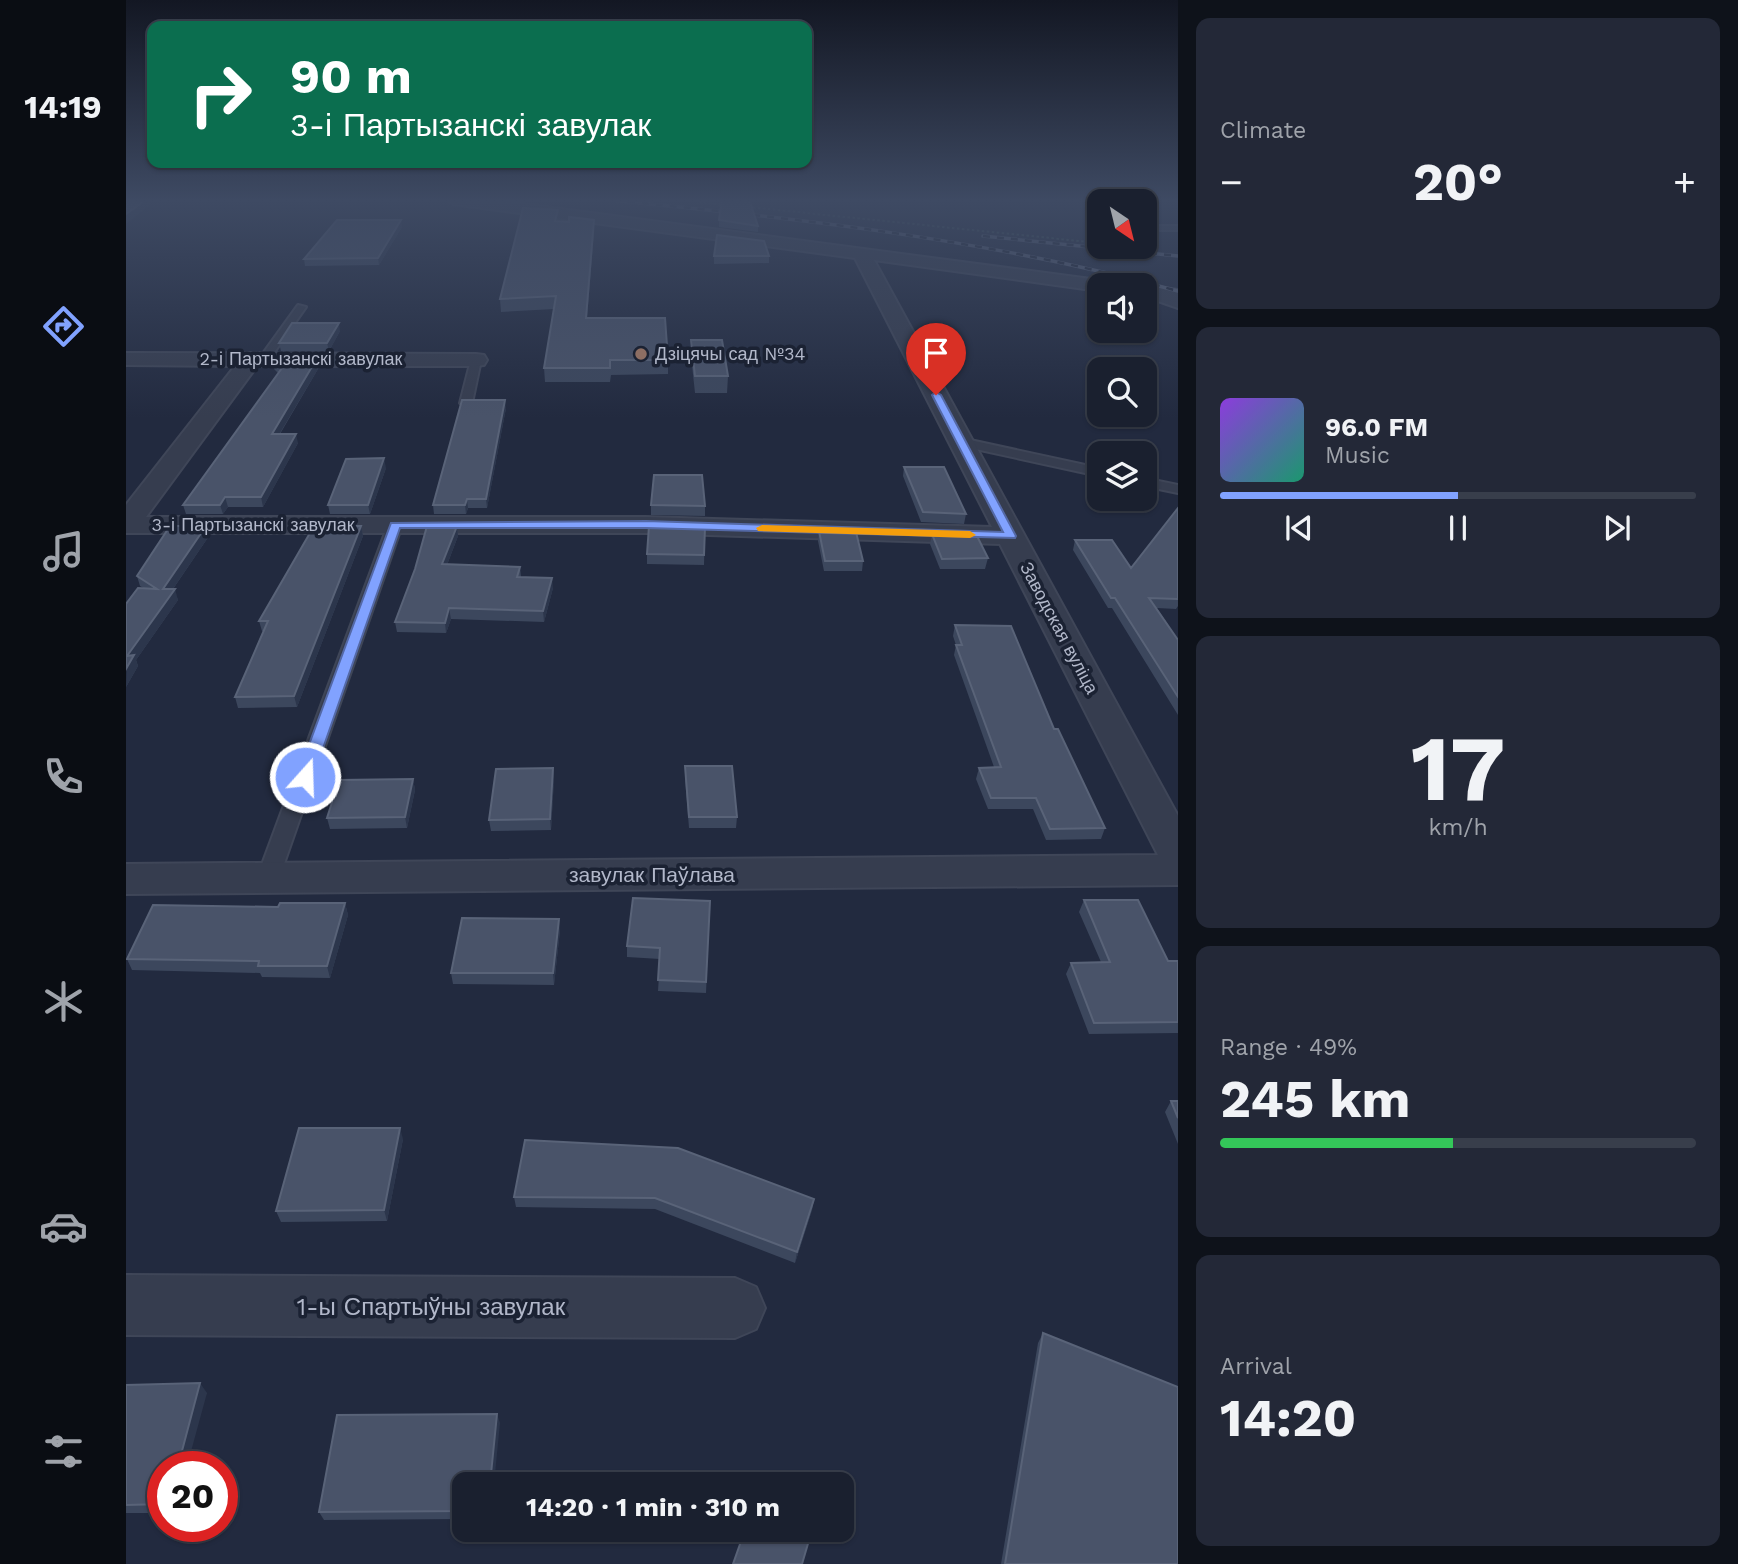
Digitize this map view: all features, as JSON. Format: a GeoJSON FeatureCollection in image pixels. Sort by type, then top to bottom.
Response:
{"type":"FeatureCollection","features":[{"type":"Feature","properties":{"kind":"street","name":"Заводская вуліца"},"geometry":{"type":"LineString","coordinates":[[871,272],[1178,854]]}},
{"type":"Feature","properties":{"kind":"street"},"geometry":{"type":"LineString","coordinates":[[1000,272],[1087,283]]}},
{"type":"Feature","properties":{"kind":"street"},"geometry":{"type":"LineString","coordinates":[[1157,294],[1178,296]]}},
{"type":"Feature","properties":{"kind":"street","name":"2-і Партызанскі завулак"},"geometry":{"type":"LineString","coordinates":[[126,359],[476,360]]}},
{"type":"Feature","properties":{"kind":"street"},"geometry":{"type":"LineString","coordinates":[[126,525],[258,359]]}},
{"type":"Feature","properties":{"kind":"street","name":"3-і Партызанскі завулак"},"geometry":{"type":"LineString","coordinates":[[126,525],[646,524],[1010,536]]}},
{"type":"Feature","properties":{"kind":"street","name":"завулак Паўлава"},"geometry":{"type":"LineString","coordinates":[[126,879],[1178,870]]}},
{"type":"Feature","properties":{"kind":"street","name":"1-ы Спартыўны завулак"},"geometry":{"type":"LineString","coordinates":[[126,1305],[735,1308]]}},
{"type":"Feature","properties":{"kind":"lane"},"geometry":{"type":"LineString","coordinates":[[1157,297],[1178,305]]}},
{"type":"Feature","properties":{"kind":"lane"},"geometry":{"type":"LineString","coordinates":[[258,359],[301,307]]}},
{"type":"Feature","properties":{"kind":"lane"},"geometry":{"type":"LineString","coordinates":[[466,402],[476,360]]}},
{"type":"Feature","properties":{"kind":"lane"},"geometry":{"type":"LineString","coordinates":[[961,442],[1087,469]]}},
{"type":"Feature","properties":{"kind":"lane"},"geometry":{"type":"LineString","coordinates":[[1157,485],[1178,489]]}},
{"type":"Feature","properties":{"kind":"lane"},"geometry":{"type":"LineString","coordinates":[[268,878],[395,525]]}},
{"type":"Feature","properties":{"kind":"building"},"geometry":{"type":"Polygon","coordinates":[[[507,272],[590,272],[586,318],[665,318],[668,360],[610,360],[610,368],[544,368],[556,296],[500,299],[507,272]]]}},
{"type":"Feature","properties":{"kind":"building"},"geometry":{"type":"Polygon","coordinates":[[[292,323],[339,323],[327,343],[279,343],[292,323]]]}},
{"type":"Feature","properties":{"kind":"building"},"geometry":{"type":"Polygon","coordinates":[[[691,340],[722,340],[728,376],[695,376],[691,340]]]}},
{"type":"Feature","properties":{"kind":"building"},"geometry":{"type":"Polygon","coordinates":[[[272,360],[316,360],[272,434],[296,434],[261,497],[225,497],[220,505],[183,505],[282,368],[272,360]]]}},
{"type":"Feature","properties":{"kind":"building"},"geometry":{"type":"Polygon","coordinates":[[[462,400],[505,400],[486,499],[467,499],[465,505],[433,505],[462,400]]]}},
{"type":"Feature","properties":{"kind":"building"},"geometry":{"type":"Polygon","coordinates":[[[384,458],[368,505],[328,505],[346,459],[384,458]]]}},
{"type":"Feature","properties":{"kind":"building"},"geometry":{"type":"Polygon","coordinates":[[[904,467],[944,467],[966,514],[923,512],[904,467]]]}},
{"type":"Feature","properties":{"kind":"building"},"geometry":{"type":"Polygon","coordinates":[[[654,475],[702,475],[705,506],[651,505],[654,475]]]}},
{"type":"Feature","properties":{"kind":"building"},"geometry":{"type":"Polygon","coordinates":[[[1178,508],[1178,599],[1149,598],[1178,640],[1178,697],[1075,540],[1112,540],[1131,568],[1178,508]]]}},
{"type":"Feature","properties":{"kind":"building"},"geometry":{"type":"Polygon","coordinates":[[[170,526],[206,526],[163,589],[175,589],[127,656],[134,655],[126,669],[126,604],[138,588],[157,589],[137,576],[170,526]]]}},
{"type":"Feature","properties":{"kind":"building"},"geometry":{"type":"Polygon","coordinates":[[[314,526],[361,526],[294,696],[235,697],[268,621],[259,621],[314,526]]]}},
{"type":"Feature","properties":{"kind":"building"},"geometry":{"type":"Polygon","coordinates":[[[427,526],[457,526],[442,564],[520,567],[517,577],[552,578],[543,611],[449,608],[445,623],[395,622],[415,569],[427,526]]]}},
{"type":"Feature","properties":{"kind":"building"},"geometry":{"type":"Polygon","coordinates":[[[649,526],[705,527],[704,555],[647,554],[649,526]]]}},
{"type":"Feature","properties":{"kind":"building"},"geometry":{"type":"Polygon","coordinates":[[[819,531],[856,532],[863,561],[825,561],[819,531]]]}},
{"type":"Feature","properties":{"kind":"building"},"geometry":{"type":"Polygon","coordinates":[[[932,534],[977,536],[988,558],[942,559],[932,534]]]}},
{"type":"Feature","properties":{"kind":"building"},"geometry":{"type":"Polygon","coordinates":[[[955,625],[1011,626],[1054,729],[1058,729],[1105,828],[1050,829],[1036,798],[991,798],[979,768],[1001,767],[956,645],[962,645],[955,625]]]}},
{"type":"Feature","properties":{"kind":"building"},"geometry":{"type":"Polygon","coordinates":[[[685,766],[732,766],[737,817],[689,817],[685,766]]]}},
{"type":"Feature","properties":{"kind":"building"},"geometry":{"type":"Polygon","coordinates":[[[553,768],[550,819],[489,820],[496,769],[553,768]]]}},
{"type":"Feature","properties":{"kind":"building"},"geometry":{"type":"Polygon","coordinates":[[[413,779],[405,817],[327,818],[339,780],[413,779]]]}},
{"type":"Feature","properties":{"kind":"building"},"geometry":{"type":"Polygon","coordinates":[[[633,898],[710,901],[706,982],[658,980],[660,948],[627,946],[633,898]]]}},
{"type":"Feature","properties":{"kind":"building"},"geometry":{"type":"Polygon","coordinates":[[[1084,900],[1138,900],[1168,961],[1178,961],[1178,1022],[1094,1023],[1071,963],[1110,962],[1084,900]]]}},
{"type":"Feature","properties":{"kind":"building"},"geometry":{"type":"Polygon","coordinates":[[[280,903],[345,903],[327,966],[258,966],[259,961],[127,959],[153,905],[278,907],[280,903]]]}},
{"type":"Feature","properties":{"kind":"building"},"geometry":{"type":"Polygon","coordinates":[[[462,918],[559,919],[553,973],[451,973],[462,918]]]}},
{"type":"Feature","properties":{"kind":"building"},"geometry":{"type":"Polygon","coordinates":[[[1171,1101],[1178,1101],[1178,1118],[1171,1101]]]}},
{"type":"Feature","properties":{"kind":"building"},"geometry":{"type":"Polygon","coordinates":[[[299,1128],[400,1128],[384,1210],[276,1211],[299,1128]]]}},
{"type":"Feature","properties":{"kind":"building"},"geometry":{"type":"Polygon","coordinates":[[[525,1140],[678,1148],[814,1199],[797,1252],[655,1198],[514,1197],[525,1140]]]}},
{"type":"Feature","properties":{"kind":"building"},"geometry":{"type":"Polygon","coordinates":[[[1043,1333],[1178,1387],[1178,1564],[1005,1564],[1043,1333]]]}},
{"type":"Feature","properties":{"kind":"building"},"geometry":{"type":"Polygon","coordinates":[[[200,1383],[182,1451],[147,1451],[147,1504],[126,1505],[126,1385],[200,1383]]]}},
{"type":"Feature","properties":{"kind":"building"},"geometry":{"type":"Polygon","coordinates":[[[497,1414],[491,1472],[452,1472],[452,1511],[319,1512],[337,1415],[497,1414]]]}},
{"type":"Feature","properties":{"kind":"building"},"geometry":{"type":"Polygon","coordinates":[[[741,1542],[808,1542],[802,1564],[733,1564],[741,1542]]]}},
{"type":"Feature","properties":{"kind":"railway"},"geometry":{"type":"LineString","coordinates":[[1102,272],[1178,291]]}},
{"type":"Feature","properties":{"kind":"slow traffic"},"geometry":{"type":"LineString","coordinates":[[762,528],[970,535]]}},
{"type":"Feature","properties":{"kind":"place","name":"Дзіцячы сад №34"},"geometry":{"type":"Point","coordinates":[641,354]}},
{"type":"Feature","properties":{"kind":"route"},"geometry":{"type":"LineString","coordinates":[[305,777],[395,525],[646,524],[1010,536],[936,395]]}}]}
